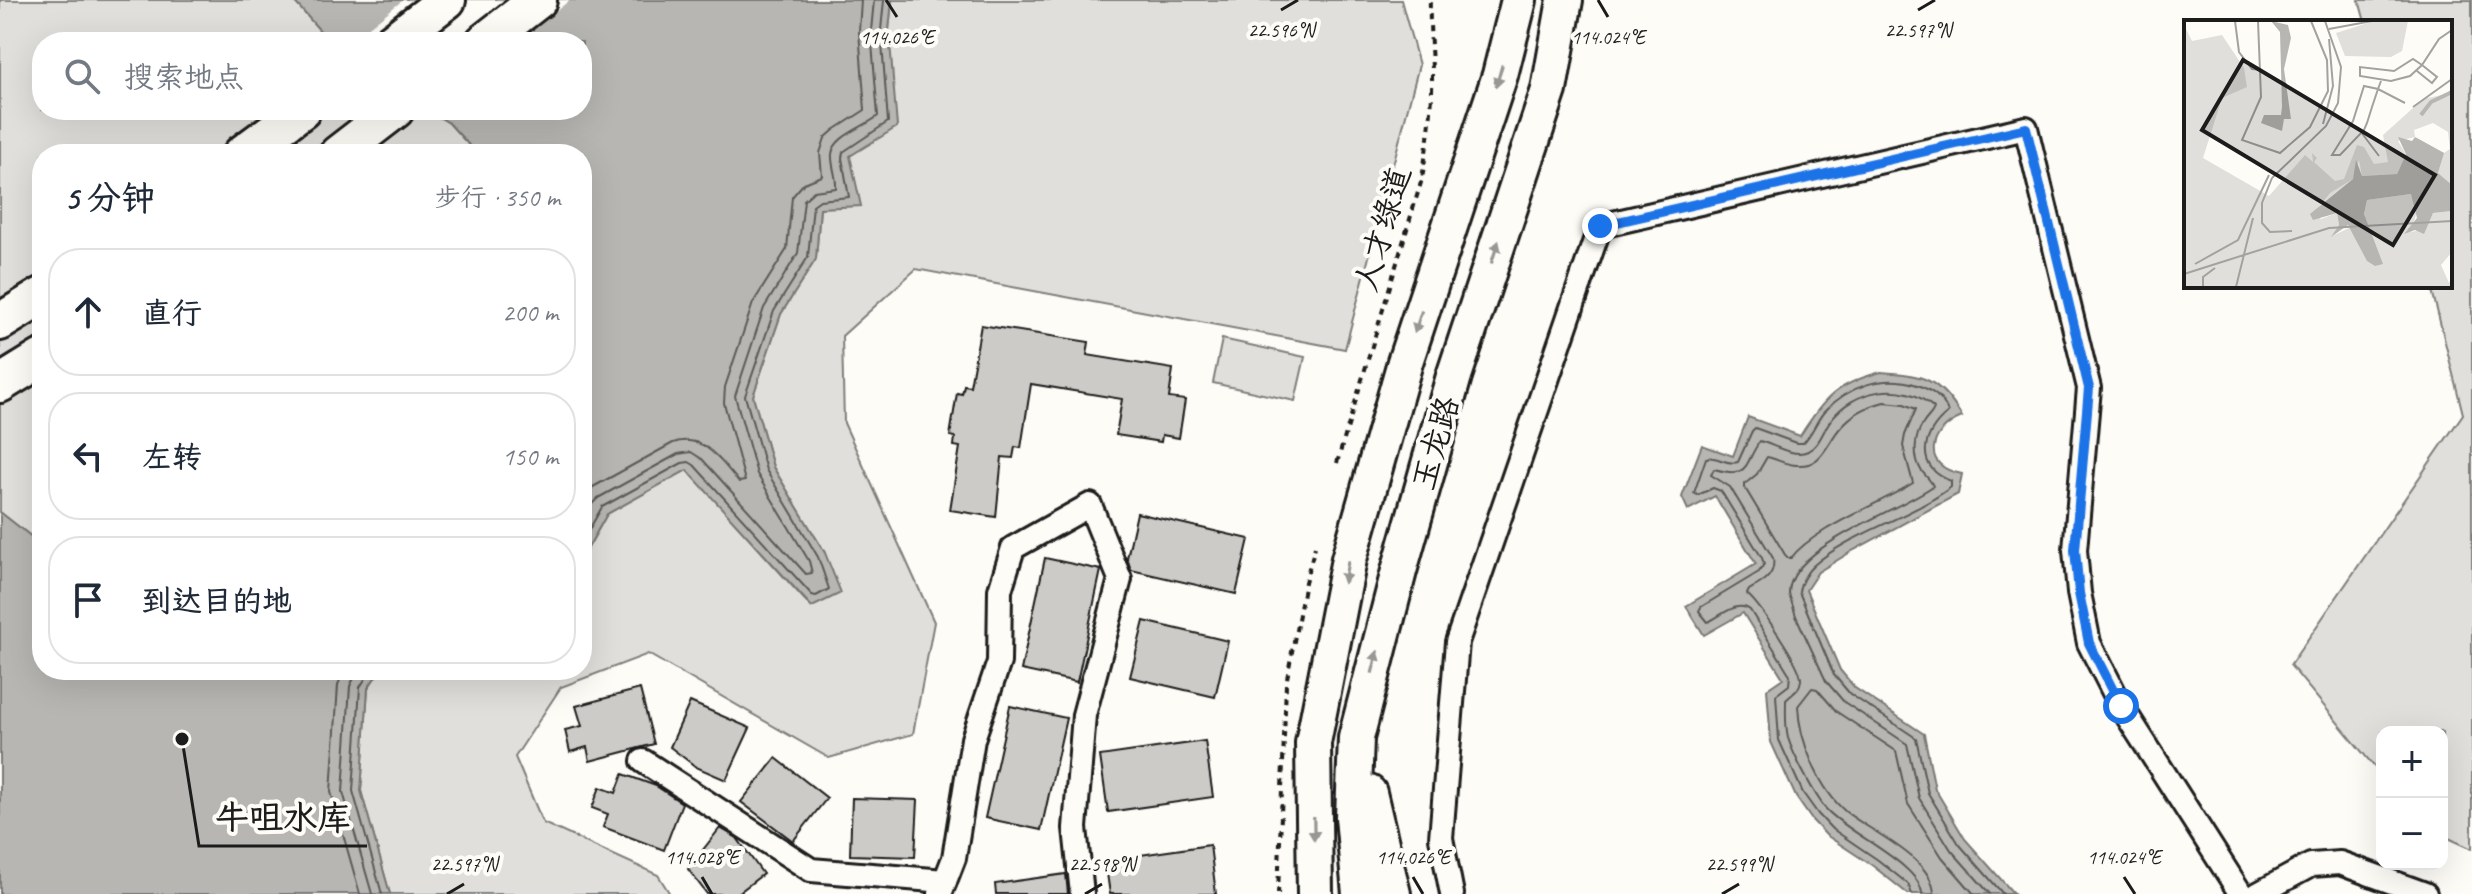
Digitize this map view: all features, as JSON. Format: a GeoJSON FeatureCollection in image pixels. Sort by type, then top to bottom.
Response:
{"type":"FeatureCollection","features":[{"type":"Feature","properties":{"kind":"highway"},"geometry":{"type":"LineString","coordinates":[[405,32],[447,0]]}},
{"type":"Feature","properties":{"kind":"highway"},"geometry":{"type":"LineString","coordinates":[[497,32],[538,0]]}},
{"type":"Feature","properties":{"kind":"highway"},"geometry":{"type":"LineString","coordinates":[[256,144],[290,120]]}},
{"type":"Feature","properties":{"kind":"highway"},"geometry":{"type":"LineString","coordinates":[[351,144],[382,120]]}},
{"type":"Feature","properties":{"kind":"highway"},"geometry":{"type":"LineString","coordinates":[[0,322],[32,302]]}},
{"type":"Feature","properties":{"kind":"highway"},"geometry":{"type":"LineString","coordinates":[[0,384],[32,364]]}},
{"type":"Feature","properties":{"kind":"main road","name":"玉龙路"},"geometry":{"type":"LineString","coordinates":[[1315,894],[1313,743],[1349,559],[1405,362],[1500,75],[1519,0]]}},
{"type":"Feature","properties":{"kind":"main road","name":"玉龙路"},"geometry":{"type":"LineString","coordinates":[[1360,894],[1353,817],[1356,738],[1454,376],[1549,90],[1565,0]]}},
{"type":"Feature","properties":{"kind":"main road"},"geometry":{"type":"LineString","coordinates":[[1356,738],[1393,894]]}},
{"type":"Feature","properties":{"kind":"street"},"geometry":{"type":"LineString","coordinates":[[1452,894],[1441,838],[1457,642],[1600,226],[2026,128],[2089,388],[2075,550],[2079,593],[2089,643],[2121,706],[2241,894]]}},
{"type":"Feature","properties":{"kind":"street"},"geometry":{"type":"LineString","coordinates":[[643,761],[811,870],[942,887],[954,858],[973,739],[999,662],[1000,590],[1013,548],[1090,505],[1120,579],[1084,715],[1075,828],[1082,894]]}},
{"type":"Feature","properties":{"kind":"street"},"geometry":{"type":"LineString","coordinates":[[2258,894],[2311,865],[2340,863],[2425,894]]}},
{"type":"Feature","properties":{"kind":"path","name":"人才绿道"},"geometry":{"type":"LineString","coordinates":[[1337,463],[1422,179],[1430,131],[1433,78],[1430,0]]}},
{"type":"Feature","properties":{"kind":"shaded area"},"geometry":{"type":"Polygon","coordinates":[[[0,0],[293,0],[321,32],[32,32],[32,120],[444,120],[468,144],[32,144],[32,537],[0,512],[0,0]]]}},
{"type":"Feature","properties":{"kind":"shaded area"},"geometry":{"type":"Polygon","coordinates":[[[892,0],[1401,0],[1419,65],[1345,349],[916,269],[842,336],[844,423],[934,622],[913,734],[829,758],[648,654],[592,675],[592,541],[607,514],[687,469],[811,607],[825,553],[773,467],[753,396],[781,314],[816,259],[820,208],[850,155],[889,30],[892,0]]]}},
{"type":"Feature","properties":{"kind":"shaded area"},"geometry":{"type":"Polygon","coordinates":[[[2359,0],[2472,0],[2472,849],[2448,838],[2448,726],[2376,726],[2376,769],[2290,665],[2463,414],[2432,288],[2452,288],[2452,20],[2364,20],[2359,0]]]}},
{"type":"Feature","properties":{"kind":"shaded area"},"geometry":{"type":"Polygon","coordinates":[[[1222,339],[1305,357],[1295,401],[1213,383],[1222,339]]]}},
{"type":"Feature","properties":{"kind":"shaded area"},"geometry":{"type":"Polygon","coordinates":[[[373,680],[579,680],[561,687],[515,757],[543,823],[658,875],[670,894],[390,894],[361,791],[368,688],[373,680]]]}},
{"type":"Feature","properties":{"kind":"water"},"geometry":{"type":"Polygon","coordinates":[[[293,0],[892,0],[889,30],[897,127],[850,156],[861,206],[820,208],[816,259],[781,314],[753,396],[773,467],[825,553],[841,593],[812,607],[687,470],[607,514],[592,541],[592,144],[468,144],[444,120],[592,120],[592,32],[321,32],[293,0]]]}},
{"type":"Feature","properties":{"kind":"water"},"geometry":{"type":"Polygon","coordinates":[[[1881,372],[1929,381],[1938,386],[1954,404],[1962,417],[1942,430],[1934,448],[1940,464],[1962,474],[1958,494],[1818,572],[1806,590],[1840,670],[1855,688],[1924,734],[1935,789],[1965,839],[2014,894],[1908,894],[1826,835],[1796,797],[1771,742],[1767,689],[1783,678],[1743,613],[1704,635],[1686,606],[1756,564],[1715,496],[1688,510],[1682,497],[1702,445],[1733,456],[1748,417],[1800,436],[1833,394],[1853,382],[1881,372]]]}},
{"type":"Feature","properties":{"kind":"water"},"geometry":{"type":"Polygon","coordinates":[[[0,512],[32,537],[32,680],[373,680],[368,688],[361,791],[390,894],[0,894],[0,512]]]}},
{"type":"Feature","properties":{"kind":"pier"},"geometry":{"type":"Polygon","coordinates":[[[403,0],[570,0],[530,32],[363,32],[403,0]]]}},
{"type":"Feature","properties":{"kind":"building"},"geometry":{"type":"Polygon","coordinates":[[[981,325],[1089,342],[1087,355],[1173,369],[1169,398],[1185,400],[1179,438],[1162,435],[1161,442],[1116,435],[1122,399],[1031,384],[1021,448],[1015,447],[1013,458],[1002,457],[996,517],[950,510],[960,447],[954,446],[955,437],[950,436],[957,393],[962,394],[964,385],[970,386],[981,325]]]}},
{"type":"Feature","properties":{"kind":"building"},"geometry":{"type":"Polygon","coordinates":[[[1137,513],[1249,539],[1236,594],[1131,570],[1127,558],[1137,513]]]}},
{"type":"Feature","properties":{"kind":"building"},"geometry":{"type":"Polygon","coordinates":[[[1045,558],[1101,570],[1077,682],[1021,670],[1045,558]]]}},
{"type":"Feature","properties":{"kind":"building"},"geometry":{"type":"Polygon","coordinates":[[[1144,621],[1228,641],[1215,697],[1130,677],[1144,621]]]}},
{"type":"Feature","properties":{"kind":"building"},"geometry":{"type":"Polygon","coordinates":[[[640,689],[654,744],[590,761],[587,747],[570,752],[565,730],[582,726],[576,706],[640,689]]]}},
{"type":"Feature","properties":{"kind":"building"},"geometry":{"type":"Polygon","coordinates":[[[690,702],[750,728],[726,780],[696,767],[670,747],[690,702]]]}},
{"type":"Feature","properties":{"kind":"building"},"geometry":{"type":"Polygon","coordinates":[[[1010,706],[1066,718],[1041,830],[985,818],[1010,706]]]}},
{"type":"Feature","properties":{"kind":"building"},"geometry":{"type":"Polygon","coordinates":[[[1205,741],[1213,797],[1108,812],[1100,756],[1205,741]]]}},
{"type":"Feature","properties":{"kind":"building"},"geometry":{"type":"Polygon","coordinates":[[[776,758],[827,798],[793,841],[741,802],[776,758]]]}},
{"type":"Feature","properties":{"kind":"building"},"geometry":{"type":"Polygon","coordinates":[[[623,774],[656,786],[682,803],[664,850],[603,827],[608,814],[592,808],[600,787],[616,793],[623,774]]]}},
{"type":"Feature","properties":{"kind":"building"},"geometry":{"type":"Polygon","coordinates":[[[852,798],[918,800],[915,857],[850,855],[852,798]]]}},
{"type":"Feature","properties":{"kind":"building"},"geometry":{"type":"Polygon","coordinates":[[[720,828],[737,838],[763,874],[737,894],[707,894],[688,869],[720,828]]]}},
{"type":"Feature","properties":{"kind":"building"},"geometry":{"type":"Polygon","coordinates":[[[1210,845],[1216,894],[1110,894],[1105,860],[1210,845]]]}},
{"type":"Feature","properties":{"kind":"building"},"geometry":{"type":"Polygon","coordinates":[[[1066,874],[1068,894],[996,894],[995,884],[1066,874]]]}},
{"type":"Feature","properties":{"kind":"place","name":"牛咀水库"},"geometry":{"type":"Point","coordinates":[182,739]}},
{"type":"Feature","properties":{"kind":"route"},"geometry":{"type":"LineString","coordinates":[[1600,226],[2026,128],[2089,388],[2075,550],[2079,593],[2089,643],[2121,706]]}}]}
